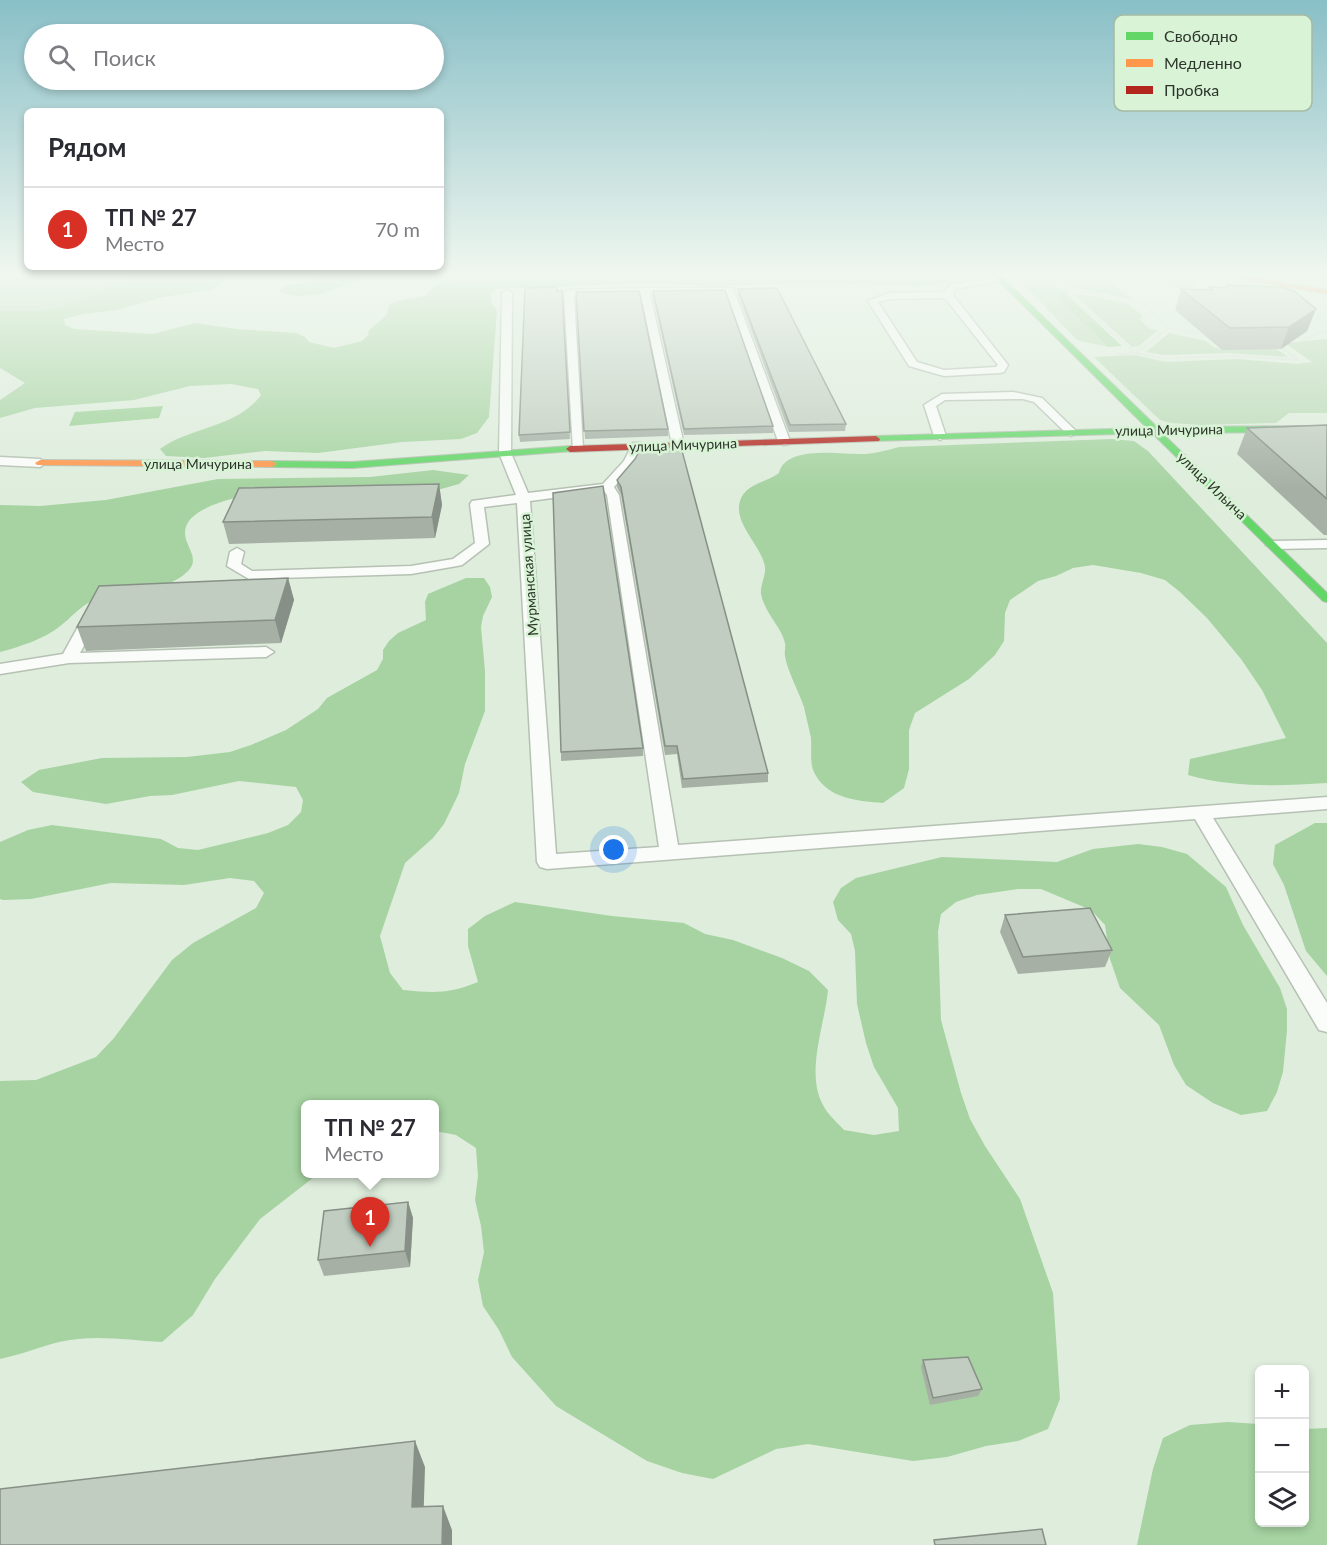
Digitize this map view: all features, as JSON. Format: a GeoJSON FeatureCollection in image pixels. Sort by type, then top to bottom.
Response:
{"type":"FeatureCollection","features":[{"type":"Feature","properties":{"kind":"street","name":"улица Ильича"},"geometry":{"type":"LineString","coordinates":[[1067,345],[1327,599]]}},
{"type":"Feature","properties":{"kind":"street","name":"улица Мичурина"},"geometry":{"type":"LineString","coordinates":[[40,463],[352,465],[577,448],[1071,432],[1327,429]]}},
{"type":"Feature","properties":{"kind":"lane","name":"Мурманская улица"},"geometry":{"type":"LineString","coordinates":[[506,345],[505,453],[524,496],[548,862],[670,854]]}},
{"type":"Feature","properties":{"kind":"lane"},"geometry":{"type":"LineString","coordinates":[[572,345],[577,448]]}},
{"type":"Feature","properties":{"kind":"lane"},"geometry":{"type":"LineString","coordinates":[[657,345],[678,445]]}},
{"type":"Feature","properties":{"kind":"lane"},"geometry":{"type":"LineString","coordinates":[[749,345],[784,441]]}},
{"type":"Feature","properties":{"kind":"lane"},"geometry":{"type":"LineString","coordinates":[[901,345],[913,364],[921,369],[938,373],[1000,370],[1003,365],[987,345]]}},
{"type":"Feature","properties":{"kind":"lane"},"geometry":{"type":"LineString","coordinates":[[940,436],[930,405],[942,397],[1012,395],[1038,400],[1071,432]]}},
{"type":"Feature","properties":{"kind":"lane"},"geometry":{"type":"LineString","coordinates":[[237,552],[234,566],[249,575],[411,570],[457,562],[482,544],[477,504],[524,496],[607,487],[629,462],[636,446]]}},
{"type":"Feature","properties":{"kind":"lane"},"geometry":{"type":"LineString","coordinates":[[0,461],[40,463]]}},
{"type":"Feature","properties":{"kind":"lane"},"geometry":{"type":"LineString","coordinates":[[607,487],[613,495],[670,854],[1327,803]]}},
{"type":"Feature","properties":{"kind":"lane"},"geometry":{"type":"LineString","coordinates":[[1273,546],[1327,544]]}},
{"type":"Feature","properties":{"kind":"lane"},"geometry":{"type":"LineString","coordinates":[[69,657],[96,609]]}},
{"type":"Feature","properties":{"kind":"lane"},"geometry":{"type":"LineString","coordinates":[[0,669],[69,657],[266,652]]}},
{"type":"Feature","properties":{"kind":"lane"},"geometry":{"type":"LineString","coordinates":[[1201,813],[1327,1023]]}},
{"type":"Feature","properties":{"kind":"path"},"geometry":{"type":"LineString","coordinates":[[1126,345],[1135,353],[1163,358],[1235,356],[1299,360],[1278,345]]}},
{"type":"Feature","properties":{"kind":"path"},"geometry":{"type":"LineString","coordinates":[[1135,353],[1146,345]]}},
{"type":"Feature","properties":{"kind":"shaded area"},"geometry":{"type":"Polygon","coordinates":[[[0,345],[322,345],[334,348],[346,345],[494,345],[489,417],[477,433],[461,439],[402,442],[318,453],[265,451],[204,458],[166,456],[160,449],[173,441],[227,421],[251,406],[261,395],[258,389],[231,384],[190,386],[134,400],[35,408],[0,418],[0,400],[25,383],[0,368],[0,345]]]}},
{"type":"Feature","properties":{"kind":"shaded area"},"geometry":{"type":"Polygon","coordinates":[[[1154,345],[1211,345],[1222,350],[1252,349],[1271,345],[1288,357],[1227,353],[1164,355],[1146,352],[1154,345]]]}},
{"type":"Feature","properties":{"kind":"shaded area"},"geometry":{"type":"Polygon","coordinates":[[[1288,345],[1327,345],[1327,413],[1289,413],[1276,423],[1200,425],[1160,420],[1094,357],[1135,355],[1165,362],[1237,359],[1297,364],[1312,362],[1288,345]]]}},
{"type":"Feature","properties":{"kind":"shaded area"},"geometry":{"type":"Polygon","coordinates":[[[163,406],[159,418],[69,426],[75,412],[163,406]]]}},
{"type":"Feature","properties":{"kind":"shaded area"},"geometry":{"type":"Polygon","coordinates":[[[1112,439],[1134,441],[1148,451],[1327,643],[1327,783],[1240,784],[1188,775],[1190,759],[1286,738],[1262,690],[1241,659],[1207,618],[1180,592],[1165,580],[1141,573],[1093,565],[1073,568],[1038,581],[1010,600],[1005,613],[1004,641],[995,655],[969,679],[915,713],[909,730],[909,769],[904,788],[883,803],[845,797],[828,789],[813,770],[811,738],[804,707],[786,662],[783,637],[763,601],[761,591],[765,567],[741,518],[739,510],[743,495],[751,487],[779,473],[784,464],[792,458],[816,453],[866,454],[899,447],[1112,439]]]}},
{"type":"Feature","properties":{"kind":"shaded area"},"geometry":{"type":"Polygon","coordinates":[[[433,470],[469,475],[459,484],[423,494],[238,497],[213,505],[190,519],[186,526],[185,534],[193,563],[177,580],[153,588],[116,594],[92,601],[46,635],[0,652],[0,505],[40,506],[106,500],[218,479],[370,477],[433,470]]]}},
{"type":"Feature","properties":{"kind":"shaded area"},"geometry":{"type":"Polygon","coordinates":[[[466,578],[484,578],[490,587],[492,597],[483,616],[481,627],[485,671],[485,711],[465,764],[459,793],[444,824],[433,838],[405,863],[380,936],[390,973],[403,990],[441,992],[478,982],[468,946],[468,929],[485,916],[515,902],[612,916],[684,923],[705,934],[733,940],[782,958],[809,971],[828,990],[816,1064],[818,1092],[825,1108],[844,1130],[874,1135],[899,1131],[898,1108],[874,1067],[866,1043],[857,1004],[855,951],[851,934],[838,920],[833,902],[841,888],[856,878],[942,857],[1057,862],[1093,849],[1138,844],[1162,847],[1187,854],[1226,887],[1243,925],[1280,988],[1287,1009],[1283,1072],[1277,1092],[1267,1111],[1241,1115],[1213,1103],[1186,1085],[1174,1065],[1159,1025],[1120,988],[1110,959],[1105,925],[1091,910],[1041,889],[1018,889],[977,895],[956,902],[941,914],[938,931],[941,1020],[961,1093],[970,1119],[985,1146],[1020,1199],[1053,1293],[1060,1399],[1048,1429],[1018,1441],[986,1446],[947,1457],[913,1461],[808,1444],[776,1449],[713,1479],[682,1473],[647,1461],[556,1406],[512,1357],[499,1330],[483,1306],[478,1280],[484,1252],[475,1200],[478,1176],[476,1148],[456,1135],[439,1132],[439,1100],[301,1100],[301,1178],[313,1178],[260,1219],[215,1279],[193,1315],[162,1342],[84,1338],[52,1344],[0,1359],[0,1081],[36,1080],[96,1057],[114,1038],[172,960],[193,943],[256,908],[264,893],[254,881],[230,878],[184,885],[111,883],[31,899],[3,900],[0,899],[0,842],[28,830],[52,825],[161,839],[178,848],[198,850],[268,833],[288,825],[301,812],[303,800],[296,787],[239,781],[172,795],[150,796],[106,804],[33,792],[21,782],[39,770],[102,758],[187,757],[230,752],[286,730],[318,709],[327,698],[377,670],[383,659],[383,650],[389,641],[398,633],[426,620],[425,602],[428,594],[466,578]]]}},
{"type":"Feature","properties":{"kind":"shaded area"},"geometry":{"type":"Polygon","coordinates":[[[1315,823],[1327,823],[1327,976],[1306,951],[1284,885],[1273,864],[1275,845],[1315,823]]]}},
{"type":"Feature","properties":{"kind":"shaded area"},"geometry":{"type":"Polygon","coordinates":[[[1228,1422],[1255,1424],[1255,1527],[1309,1527],[1309,1429],[1327,1428],[1327,1545],[1137,1545],[1153,1469],[1163,1438],[1190,1425],[1228,1422]]]}},
{"type":"Feature","properties":{"kind":"building"},"geometry":{"type":"Polygon","coordinates":[[[523,345],[565,345],[570,432],[519,435],[523,345]]]}},
{"type":"Feature","properties":{"kind":"building"},"geometry":{"type":"Polygon","coordinates":[[[579,345],[650,345],[668,429],[584,431],[579,345]]]}},
{"type":"Feature","properties":{"kind":"building"},"geometry":{"type":"Polygon","coordinates":[[[665,345],[744,345],[773,426],[684,429],[665,345]]]}},
{"type":"Feature","properties":{"kind":"building"},"geometry":{"type":"Polygon","coordinates":[[[759,345],[806,345],[846,424],[790,425],[759,345]]]}},
{"type":"Feature","properties":{"kind":"building"},"geometry":{"type":"Polygon","coordinates":[[[1327,425],[1327,499],[1247,428],[1327,425]]]}},
{"type":"Feature","properties":{"kind":"building"},"geometry":{"type":"Polygon","coordinates":[[[681,447],[768,773],[683,779],[677,746],[665,746],[621,487],[617,480],[641,448],[681,447]]]}},
{"type":"Feature","properties":{"kind":"building"},"geometry":{"type":"Polygon","coordinates":[[[439,484],[432,517],[223,522],[239,488],[439,484]]]}},
{"type":"Feature","properties":{"kind":"building"},"geometry":{"type":"Polygon","coordinates":[[[603,486],[643,748],[561,752],[553,493],[603,486]]]}},
{"type":"Feature","properties":{"kind":"building"},"geometry":{"type":"Polygon","coordinates":[[[288,578],[275,620],[77,627],[99,586],[288,578]]]}},
{"type":"Feature","properties":{"kind":"building"},"geometry":{"type":"Polygon","coordinates":[[[1090,908],[1112,950],[1023,957],[1005,915],[1090,908]]]}},
{"type":"Feature","properties":{"kind":"building"},"geometry":{"type":"Polygon","coordinates":[[[408,1202],[405,1251],[318,1260],[324,1211],[408,1202]]]}},
{"type":"Feature","properties":{"kind":"building"},"geometry":{"type":"Polygon","coordinates":[[[968,1357],[982,1389],[933,1398],[923,1360],[968,1357]]]}},
{"type":"Feature","properties":{"kind":"building"},"geometry":{"type":"Polygon","coordinates":[[[415,1441],[412,1507],[443,1506],[442,1545],[0,1545],[0,1489],[415,1441]]]}},
{"type":"Feature","properties":{"kind":"building"},"geometry":{"type":"Polygon","coordinates":[[[1042,1529],[1046,1545],[935,1545],[934,1540],[1042,1529]]]}},
{"type":"Feature","properties":{"kind":"traffic: fast"},"geometry":{"type":"LineString","coordinates":[[1068,345],[1327,599]]}},
{"type":"Feature","properties":{"kind":"traffic: fast"},"geometry":{"type":"LineString","coordinates":[[876,439],[1154,430],[1327,429]]}},
{"type":"Feature","properties":{"kind":"traffic: fast"},"geometry":{"type":"LineString","coordinates":[[272,464],[352,465],[570,449]]}},
{"type":"Feature","properties":{"kind":"traffic: slow"},"geometry":{"type":"LineString","coordinates":[[40,463],[272,464]]}},
{"type":"Feature","properties":{"kind":"traffic: jam"},"geometry":{"type":"LineString","coordinates":[[570,449],[876,439]]}},
{"type":"Feature","properties":{"kind":"place","name":"ТП № 27"},"geometry":{"type":"Point","coordinates":[370,1247]}}]}
